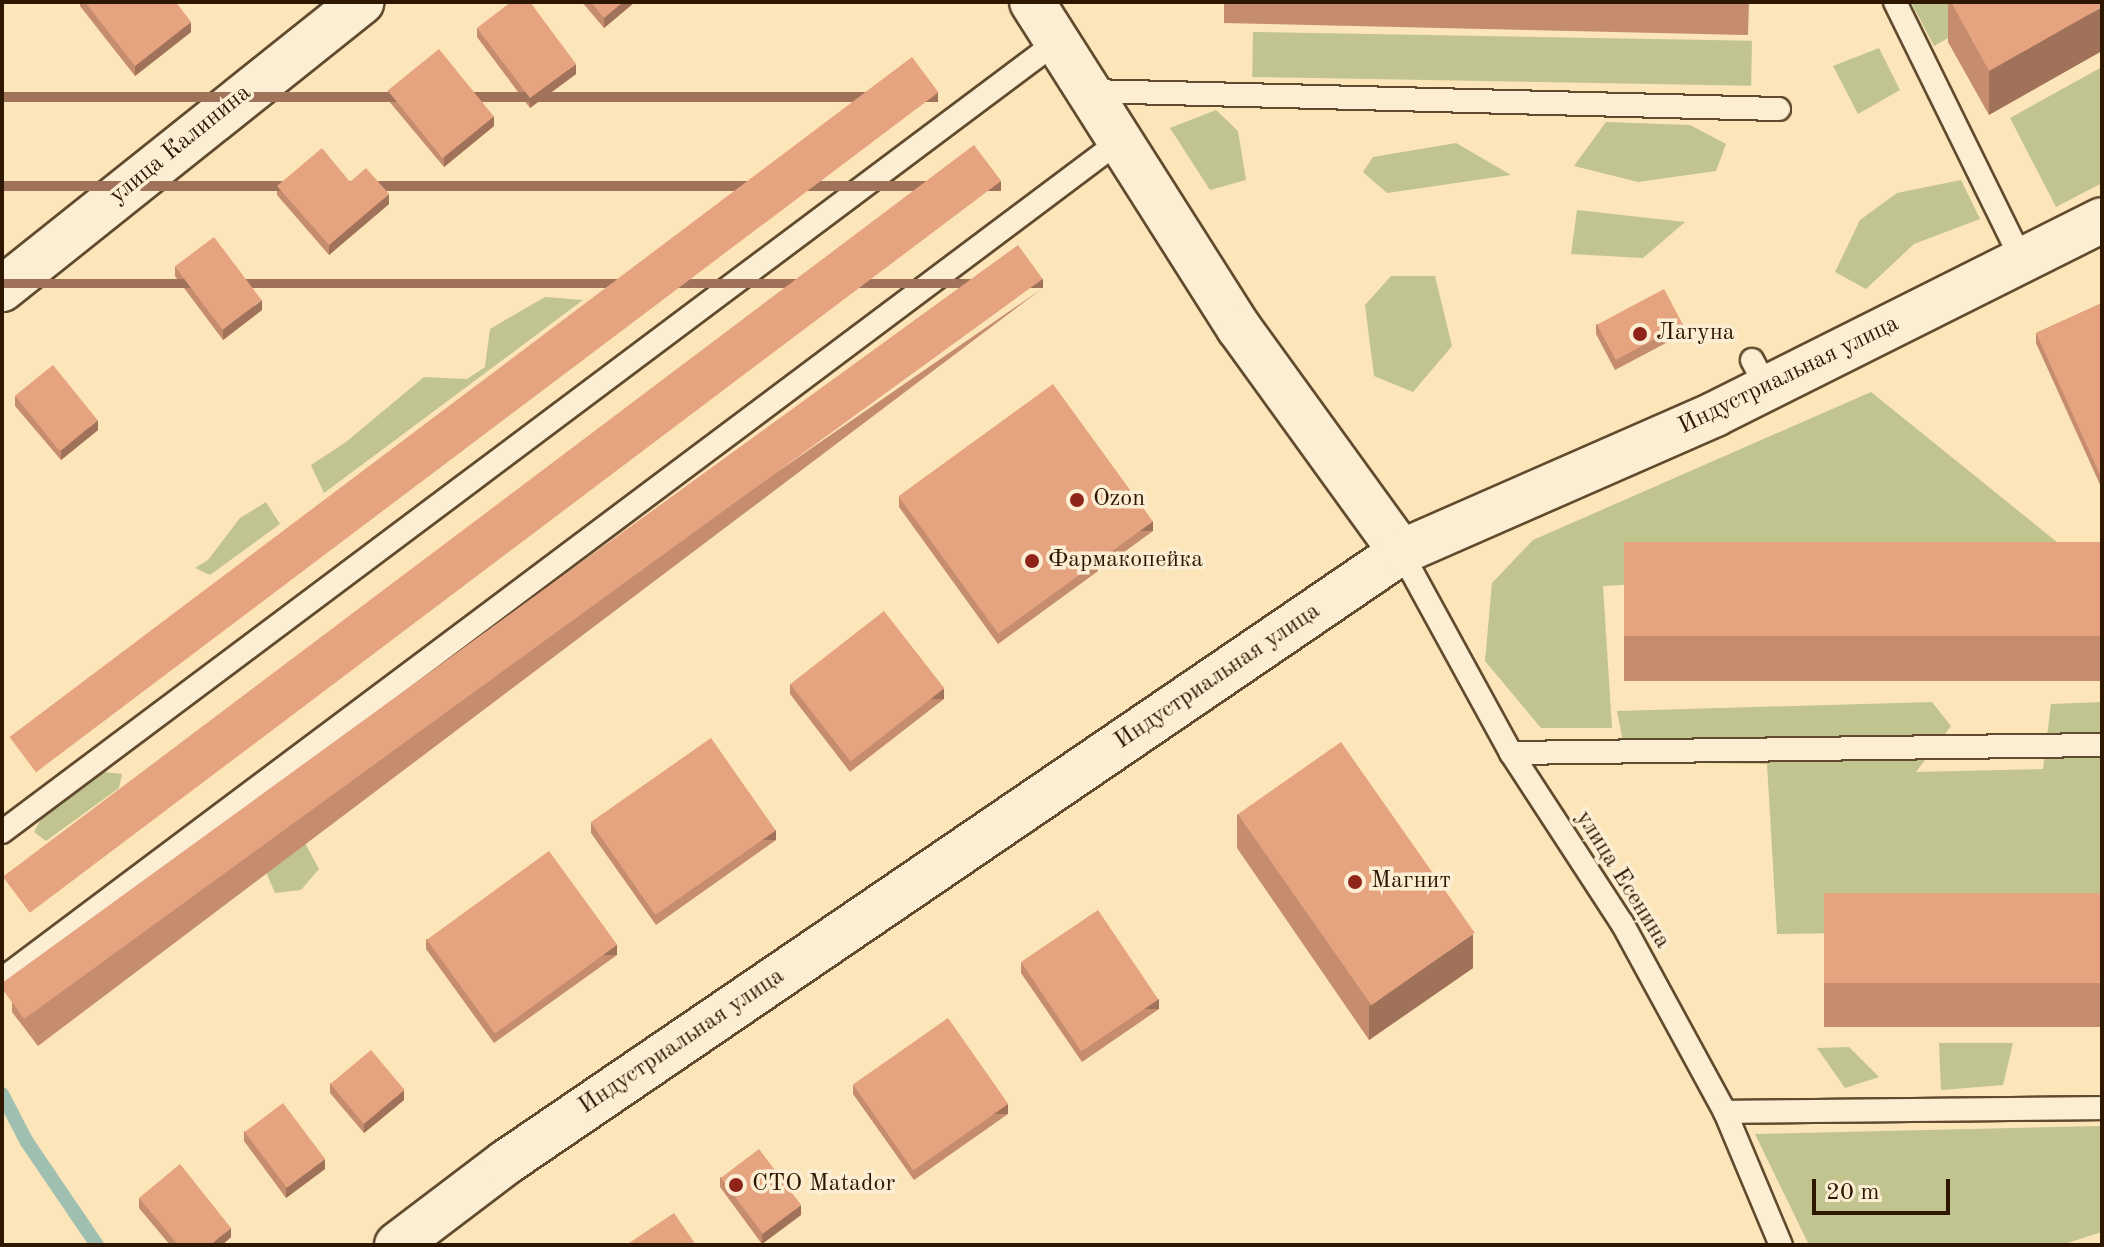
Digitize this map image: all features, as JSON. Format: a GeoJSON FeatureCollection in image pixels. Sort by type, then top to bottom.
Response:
{"type":"FeatureCollection","features":[{"type":"Feature","properties":{"kind":"street","name":"улица Калинина"},"geometry":{"type":"LineString","coordinates":[[2,289],[361,2]]}},
{"type":"Feature","properties":{"kind":"street"},"geometry":{"type":"LineString","coordinates":[[1032,2],[1239,328],[1401,552]]}},
{"type":"Feature","properties":{"kind":"street","name":"Индустриальная улица"},"geometry":{"type":"LineString","coordinates":[[397,1245],[505,1163],[1401,552],[1760,374],[2022,260],[2102,220]]}},
{"type":"Feature","properties":{"kind":"lane"},"geometry":{"type":"LineString","coordinates":[[1895,2],[2022,260]]}},
{"type":"Feature","properties":{"kind":"lane"},"geometry":{"type":"LineString","coordinates":[[2,832],[1058,41]]}},
{"type":"Feature","properties":{"kind":"lane"},"geometry":{"type":"LineString","coordinates":[[1090,91],[1779,109]]}},
{"type":"Feature","properties":{"kind":"lane"},"geometry":{"type":"LineString","coordinates":[[2,979],[1121,140]]}},
{"type":"Feature","properties":{"kind":"lane","name":"улица Есенина"},"geometry":{"type":"LineString","coordinates":[[1401,552],[1511,753],[1630,919],[1725,1112],[1781,1245]]}},
{"type":"Feature","properties":{"kind":"lane"},"geometry":{"type":"LineString","coordinates":[[1511,753],[2102,745]]}},
{"type":"Feature","properties":{"kind":"lane"},"geometry":{"type":"LineString","coordinates":[[1725,1112],[2102,1108]]}},
{"type":"Feature","properties":{"kind":"green space"},"geometry":{"type":"Polygon","coordinates":[[[1911,2],[2011,2],[1934,46],[1911,2]]]}},
{"type":"Feature","properties":{"kind":"green space"},"geometry":{"type":"Polygon","coordinates":[[[1253,32],[1752,41],[1751,86],[1252,77],[1253,32]]]}},
{"type":"Feature","properties":{"kind":"green space"},"geometry":{"type":"Polygon","coordinates":[[[1879,48],[1900,90],[1858,114],[1833,66],[1879,48]]]}},
{"type":"Feature","properties":{"kind":"green space"},"geometry":{"type":"Polygon","coordinates":[[[2102,67],[2102,183],[2056,207],[2010,118],[2102,67]]]}},
{"type":"Feature","properties":{"kind":"green space"},"geometry":{"type":"Polygon","coordinates":[[[1216,110],[1238,131],[1246,180],[1210,190],[1170,128],[1216,110]]]}},
{"type":"Feature","properties":{"kind":"green space"},"geometry":{"type":"Polygon","coordinates":[[[1606,122],[1690,125],[1726,144],[1716,171],[1638,182],[1574,166],[1606,122]]]}},
{"type":"Feature","properties":{"kind":"green space"},"geometry":{"type":"Polygon","coordinates":[[[1456,143],[1511,175],[1387,193],[1363,172],[1373,157],[1456,143]]]}},
{"type":"Feature","properties":{"kind":"green space"},"geometry":{"type":"Polygon","coordinates":[[[1961,180],[1980,219],[1914,244],[1866,289],[1835,272],[1860,220],[1897,193],[1961,180]]]}},
{"type":"Feature","properties":{"kind":"green space"},"geometry":{"type":"Polygon","coordinates":[[[1577,210],[1685,222],[1643,258],[1571,254],[1577,210]]]}},
{"type":"Feature","properties":{"kind":"green space"},"geometry":{"type":"Polygon","coordinates":[[[1391,276],[1435,276],[1452,346],[1413,392],[1374,376],[1365,305],[1391,276]]]}},
{"type":"Feature","properties":{"kind":"green space"},"geometry":{"type":"Polygon","coordinates":[[[545,297],[583,300],[324,493],[311,465],[346,442],[424,377],[467,379],[485,367],[490,329],[545,297]]]}},
{"type":"Feature","properties":{"kind":"green space"},"geometry":{"type":"Polygon","coordinates":[[[1871,392],[2078,559],[1603,586],[1612,728],[1541,728],[1485,661],[1492,583],[1533,540],[1871,392]]]}},
{"type":"Feature","properties":{"kind":"green space"},"geometry":{"type":"Polygon","coordinates":[[[266,502],[280,524],[210,575],[195,568],[208,560],[240,518],[266,502]]]}},
{"type":"Feature","properties":{"kind":"green space"},"geometry":{"type":"Polygon","coordinates":[[[1932,702],[1951,726],[1916,772],[2043,769],[2051,704],[2102,702],[2102,929],[1777,934],[1767,764],[1627,762],[1617,711],[1932,702]]]}},
{"type":"Feature","properties":{"kind":"green space"},"geometry":{"type":"Polygon","coordinates":[[[104,772],[122,774],[119,788],[46,841],[34,832],[41,819],[104,772]]]}},
{"type":"Feature","properties":{"kind":"green space"},"geometry":{"type":"Polygon","coordinates":[[[299,832],[319,869],[301,890],[275,893],[262,862],[299,832]]]}},
{"type":"Feature","properties":{"kind":"green space"},"geometry":{"type":"Polygon","coordinates":[[[1939,1043],[2013,1043],[2003,1085],[1941,1090],[1939,1043]]]}},
{"type":"Feature","properties":{"kind":"green space"},"geometry":{"type":"Polygon","coordinates":[[[1849,1047],[1879,1077],[1845,1088],[1817,1048],[1849,1047]]]}},
{"type":"Feature","properties":{"kind":"green space"},"geometry":{"type":"Polygon","coordinates":[[[2102,1126],[2102,1232],[2061,1245],[1809,1245],[1755,1134],[2102,1126]]]}},
{"type":"Feature","properties":{"kind":"building"},"geometry":{"type":"Polygon","coordinates":[[[85,2],[176,2],[191,22],[135,66],[85,2]]]}},
{"type":"Feature","properties":{"kind":"building"},"geometry":{"type":"Polygon","coordinates":[[[511,2],[530,2],[576,64],[530,98],[477,28],[511,2]]]}},
{"type":"Feature","properties":{"kind":"building"},"geometry":{"type":"Polygon","coordinates":[[[591,2],[623,2],[604,18],[591,2]]]}},
{"type":"Feature","properties":{"kind":"building"},"geometry":{"type":"Polygon","coordinates":[[[1951,2],[2102,2],[2102,7],[1989,71],[1951,2]]]}},
{"type":"Feature","properties":{"kind":"building"},"geometry":{"type":"Polygon","coordinates":[[[439,49],[494,117],[442,158],[388,91],[439,49]]]}},
{"type":"Feature","properties":{"kind":"building"},"geometry":{"type":"Polygon","coordinates":[[[912,57],[938,92],[36,772],[10,737],[912,57]]]}},
{"type":"Feature","properties":{"kind":"building"},"geometry":{"type":"Polygon","coordinates":[[[974,145],[1001,181],[30,913],[3,877],[974,145]]]}},
{"type":"Feature","properties":{"kind":"building"},"geometry":{"type":"Polygon","coordinates":[[[322,148],[350,182],[366,168],[389,194],[329,245],[277,186],[322,148]]]}},
{"type":"Feature","properties":{"kind":"building"},"geometry":{"type":"Polygon","coordinates":[[[214,237],[262,300],[222,330],[175,266],[214,237]]]}},
{"type":"Feature","properties":{"kind":"building"},"geometry":{"type":"Polygon","coordinates":[[[1018,245],[1043,279],[24,1019],[2,989],[2,983],[1018,245]]]}},
{"type":"Feature","properties":{"kind":"building","name":"Лагуна"},"geometry":{"type":"Polygon","coordinates":[[[1664,289],[1683,324],[1616,360],[1597,325],[1664,289]]]}},
{"type":"Feature","properties":{"kind":"building"},"geometry":{"type":"Polygon","coordinates":[[[2102,303],[2102,479],[2036,333],[2102,303]]]}},
{"type":"Feature","properties":{"kind":"building"},"geometry":{"type":"Polygon","coordinates":[[[53,365],[98,420],[60,451],[15,396],[53,365]]]}},
{"type":"Feature","properties":{"kind":"building"},"geometry":{"type":"Polygon","coordinates":[[[1053,384],[1153,522],[998,634],[898,496],[1053,384]]]}},
{"type":"Feature","properties":{"kind":"building"},"geometry":{"type":"Polygon","coordinates":[[[1624,542],[2102,542],[2102,636],[1624,636],[1624,542]]]}},
{"type":"Feature","properties":{"kind":"building"},"geometry":{"type":"Polygon","coordinates":[[[884,611],[944,688],[851,761],[790,684],[884,611]]]}},
{"type":"Feature","properties":{"kind":"building"},"geometry":{"type":"Polygon","coordinates":[[[711,738],[776,831],[655,915],[591,822],[711,738]]]}},
{"type":"Feature","properties":{"kind":"building"},"geometry":{"type":"Polygon","coordinates":[[[1341,742],[1475,933],[1371,1005],[1238,814],[1341,742]]]}},
{"type":"Feature","properties":{"kind":"building"},"geometry":{"type":"Polygon","coordinates":[[[549,851],[617,945],[495,1034],[427,940],[549,851]]]}},
{"type":"Feature","properties":{"kind":"building"},"geometry":{"type":"Polygon","coordinates":[[[1824,893],[2102,893],[2102,983],[1824,983],[1824,893]]]}},
{"type":"Feature","properties":{"kind":"building"},"geometry":{"type":"Polygon","coordinates":[[[1098,910],[1158,1000],[1081,1052],[1021,962],[1098,910]]]}},
{"type":"Feature","properties":{"kind":"building"},"geometry":{"type":"Polygon","coordinates":[[[948,1018],[1008,1104],[913,1171],[853,1085],[948,1018]]]}},
{"type":"Feature","properties":{"kind":"building"},"geometry":{"type":"Polygon","coordinates":[[[371,1050],[404,1090],[364,1124],[330,1084],[371,1050]]]}},
{"type":"Feature","properties":{"kind":"building"},"geometry":{"type":"Polygon","coordinates":[[[283,1103],[325,1159],[287,1188],[245,1132],[283,1103]]]}},
{"type":"Feature","properties":{"kind":"building"},"geometry":{"type":"Polygon","coordinates":[[[759,1149],[801,1205],[763,1234],[721,1178],[759,1149]]]}},
{"type":"Feature","properties":{"kind":"building"},"geometry":{"type":"Polygon","coordinates":[[[180,1164],[231,1228],[210,1245],[178,1245],[139,1198],[180,1164]]]}},
{"type":"Feature","properties":{"kind":"building"},"geometry":{"type":"Polygon","coordinates":[[[674,1213],[696,1245],[626,1245],[674,1213]]]}},
{"type":"Feature","properties":{"kind":"waterway"},"geometry":{"type":"LineString","coordinates":[[2,1094],[27,1142],[97,1245]]}},
{"type":"Feature","properties":{"kind":"place","name":"Лагуна"},"geometry":{"type":"Point","coordinates":[1640,334]}},
{"type":"Feature","properties":{"kind":"place","name":"Ozon"},"geometry":{"type":"Point","coordinates":[1077,500]}},
{"type":"Feature","properties":{"kind":"place","name":"Фармакопейка"},"geometry":{"type":"Point","coordinates":[1032,561]}},
{"type":"Feature","properties":{"kind":"place","name":"Магнит"},"geometry":{"type":"Point","coordinates":[1355,882]}},
{"type":"Feature","properties":{"kind":"place","name":"СТО Matador"},"geometry":{"type":"Point","coordinates":[736,1185]}}]}
